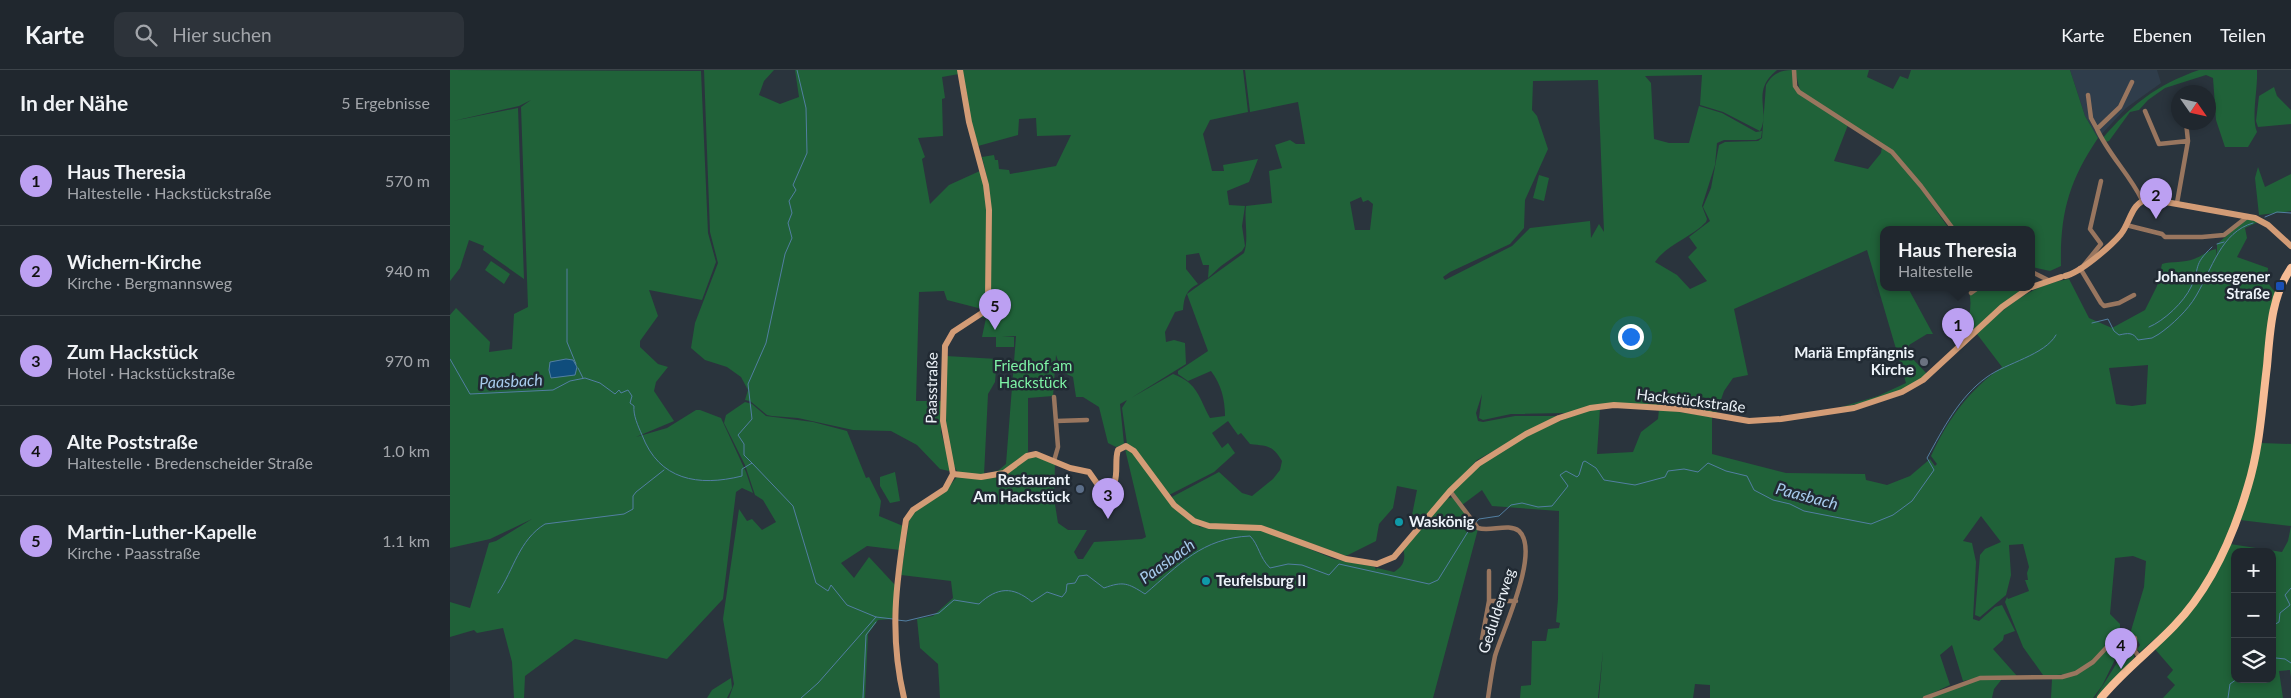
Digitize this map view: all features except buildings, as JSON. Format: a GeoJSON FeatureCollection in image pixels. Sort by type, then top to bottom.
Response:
{"type":"FeatureCollection","features":[{"type":"Feature","properties":{"kind":"main road"},"geometry":{"type":"LineString","coordinates":[[2101,698],[2191,607],[2208,582],[2233,531],[2248,486],[2257,450],[2273,308],[2280,286],[2291,268]]}},
{"type":"Feature","properties":{"kind":"street","name":"Paasstraße"},"geometry":{"type":"LineString","coordinates":[[953,474],[943,421],[945,346],[953,332],[985,309],[989,290],[989,210],[986,185],[969,122],[960,70]]}},
{"type":"Feature","properties":{"kind":"street"},"geometry":{"type":"LineString","coordinates":[[1794,70],[1797,91],[1892,152],[1951,226]]}},
{"type":"Feature","properties":{"kind":"street"},"geometry":{"type":"LineString","coordinates":[[2097,129],[2120,107],[2132,82]]}},
{"type":"Feature","properties":{"kind":"street"},"geometry":{"type":"LineString","coordinates":[[2088,95],[2091,118],[2101,140],[2127,174],[2142,200],[2177,203],[2247,217],[2264,223],[2291,246]]}},
{"type":"Feature","properties":{"kind":"street"},"geometry":{"type":"LineString","coordinates":[[2145,111],[2159,144],[2188,142]]}},
{"type":"Feature","properties":{"kind":"street"},"geometry":{"type":"LineString","coordinates":[[2177,203],[2188,142],[2187,130]]}},
{"type":"Feature","properties":{"kind":"street"},"geometry":{"type":"LineString","coordinates":[[2101,181],[2090,229],[2100,244],[2082,266],[2100,303],[2104,306],[2119,303],[2134,295]]}},
{"type":"Feature","properties":{"kind":"street","name":"Hackstückstraße"},"geometry":{"type":"LineString","coordinates":[[2035,285],[2063,277],[2110,246],[2126,225],[2135,207],[2142,200]]}},
{"type":"Feature","properties":{"kind":"street"},"geometry":{"type":"LineString","coordinates":[[2126,225],[2162,234],[2165,237],[2202,237],[2224,235],[2247,217]]}},
{"type":"Feature","properties":{"kind":"street"},"geometry":{"type":"LineString","coordinates":[[2035,274],[2048,280]]}},
{"type":"Feature","properties":{"kind":"street","name":"Hackstückstraße"},"geometry":{"type":"LineString","coordinates":[[953,474],[981,477],[1004,473],[1031,454],[1039,454],[1088,472],[1100,489],[1107,491],[1115,483],[1118,450],[1126,446],[1137,455],[1174,505],[1194,521],[1209,526],[1261,528],[1332,554],[1371,564],[1384,563],[1394,557],[1471,469],[1496,452],[1542,426],[1590,408],[1614,405],[1661,408],[1738,420],[1759,420],[1839,410],[1902,392],[1932,374],[1988,319],[2026,291]]}},
{"type":"Feature","properties":{"kind":"street"},"geometry":{"type":"LineString","coordinates":[[1054,397],[1058,447],[1054,461]]}},
{"type":"Feature","properties":{"kind":"street"},"geometry":{"type":"LineString","coordinates":[[1056,421],[1086,420]]}},
{"type":"Feature","properties":{"kind":"street"},"geometry":{"type":"LineString","coordinates":[[904,698],[898,675],[894,619],[906,520],[913,510],[945,489],[953,474]]}},
{"type":"Feature","properties":{"kind":"street","name":"Gedulderweg"},"geometry":{"type":"LineString","coordinates":[[1450,491],[1474,524],[1482,529],[1514,529],[1522,535],[1526,560],[1516,601],[1495,658],[1488,698]]}},
{"type":"Feature","properties":{"kind":"street"},"geometry":{"type":"LineString","coordinates":[[1482,639],[1489,601],[1489,571]]}},
{"type":"Feature","properties":{"kind":"street"},"geometry":{"type":"LineString","coordinates":[[1489,601],[1516,601]]}},
{"type":"Feature","properties":{"kind":"street"},"geometry":{"type":"LineString","coordinates":[[1925,698],[1980,678],[2059,677],[2072,674],[2089,666],[2117,635],[2123,632],[2136,640],[2136,651],[2139,658]]}},
{"type":"Feature","properties":{"kind":"shaded area"},"geometry":{"type":"Polygon","coordinates":[[[2070,70],[2157,70],[2161,83],[2126,108],[2098,138],[2085,116],[2070,70]]]}},
{"type":"Feature","properties":{"kind":"green space"},"geometry":{"type":"Polygon","coordinates":[[[450,70],[701,71],[708,233],[716,262],[702,300],[649,290],[658,316],[640,341],[640,347],[658,364],[668,367],[656,382],[654,391],[674,421],[636,437],[667,428],[696,410],[721,418],[746,472],[753,493],[742,488],[736,492],[723,599],[667,659],[575,639],[525,676],[524,698],[514,698],[512,662],[503,628],[477,633],[474,630],[450,637],[450,602],[470,608],[489,543],[496,541],[532,519],[490,539],[450,548],[450,315],[456,308],[490,342],[489,352],[512,349],[514,314],[528,307],[521,107],[531,100],[519,106],[453,121],[518,108],[524,279],[483,250],[484,246],[469,240],[460,268],[450,281],[450,70]]]}},
{"type":"Feature","properties":{"kind":"green space"},"geometry":{"type":"Polygon","coordinates":[[[704,70],[774,70],[764,81],[759,95],[780,104],[799,97],[795,70],[958,70],[959,74],[942,77],[945,98],[942,99],[943,136],[918,138],[925,157],[922,159],[930,204],[949,185],[982,170],[987,206],[987,295],[982,309],[947,300],[944,291],[919,292],[916,401],[941,401],[941,432],[951,468],[949,471],[940,469],[917,445],[891,431],[853,430],[798,418],[767,415],[750,401],[745,400],[748,390],[741,377],[727,367],[705,360],[691,348],[695,323],[718,263],[710,232],[704,70]]]}},
{"type":"Feature","properties":{"kind":"green space","name":"Friedhof am Hackstück"},"geometry":{"type":"Polygon","coordinates":[[[962,70],[1243,70],[1248,112],[1210,120],[1203,134],[1212,171],[1224,171],[1223,165],[1258,159],[1249,182],[1227,191],[1229,205],[1245,206],[1242,226],[1245,246],[1242,251],[1208,278],[1209,265],[1203,265],[1199,253],[1186,255],[1186,269],[1198,284],[1188,291],[1185,298],[1183,310],[1175,312],[1165,332],[1166,342],[1174,340],[1185,343],[1186,364],[1131,398],[1173,374],[1193,387],[1210,418],[1225,416],[1222,392],[1211,371],[1188,381],[1178,374],[1178,371],[1208,351],[1187,294],[1244,253],[1246,242],[1246,206],[1272,203],[1269,171],[1282,168],[1275,145],[1290,140],[1296,144],[1305,144],[1298,102],[1250,112],[1245,70],[1777,70],[1764,86],[1762,101],[1764,114],[1766,85],[1777,73],[1792,70],[1796,91],[1848,125],[1834,161],[1868,169],[1881,153],[1882,146],[1910,175],[1947,226],[1880,226],[1880,291],[1910,291],[1933,334],[1927,334],[1909,345],[1910,356],[1928,375],[1897,392],[1838,408],[1878,396],[1906,383],[1867,250],[1734,309],[1748,375],[1733,378],[1724,391],[1716,414],[1624,404],[1566,413],[1511,414],[1483,420],[1479,418],[1482,394],[1476,413],[1478,421],[1483,422],[1515,416],[1557,416],[1477,460],[1418,524],[1411,520],[1417,490],[1397,486],[1393,508],[1379,524],[1376,541],[1346,556],[1266,527],[1208,525],[1190,517],[1170,498],[1219,472],[1242,493],[1252,496],[1273,479],[1280,470],[1282,461],[1279,456],[1269,447],[1250,444],[1241,433],[1238,435],[1228,421],[1212,433],[1222,448],[1228,443],[1235,453],[1214,472],[1169,495],[1127,444],[1122,408],[1127,400],[1120,404],[1124,444],[1116,447],[1108,443],[1099,407],[1083,397],[1076,397],[1073,377],[1062,372],[1056,355],[1053,396],[1028,398],[1028,452],[1007,469],[988,474],[999,470],[1006,464],[1016,336],[1002,337],[1014,337],[1014,347],[996,347],[996,337],[982,337],[986,318],[980,317],[988,308],[990,299],[988,182],[982,157],[994,155],[995,160],[998,160],[999,169],[1009,170],[1010,174],[1056,166],[1071,135],[1037,136],[1036,118],[1019,119],[1018,135],[978,146],[962,70]],[[1702,75],[1645,76],[1651,83],[1654,139],[1669,143],[1689,143],[1699,106],[1722,113],[1756,132],[1762,131],[1761,138],[1756,140],[1724,140],[1717,143],[1715,165],[1702,206],[1707,219],[1706,222],[1666,250],[1655,262],[1677,275],[1690,289],[1707,281],[1688,257],[1697,248],[1689,237],[1710,221],[1703,207],[1711,188],[1719,145],[1725,142],[1758,141],[1762,138],[1763,121],[1760,131],[1723,112],[1700,105],[1702,75]],[[1598,80],[1533,81],[1532,110],[1537,116],[1548,149],[1525,200],[1524,228],[1510,244],[1443,277],[1445,280],[1512,246],[1530,228],[1590,221],[1591,238],[1599,224],[1604,232],[1598,80]],[[1361,197],[1350,202],[1355,230],[1370,230],[1373,204],[1368,200],[1363,202],[1361,197]]]}},
{"type":"Feature","properties":{"kind":"green space"},"geometry":{"type":"Polygon","coordinates":[[[1795,70],[1869,70],[1867,77],[1893,89],[1900,76],[1908,79],[1911,70],[2070,70],[2085,116],[2098,138],[2073,183],[2068,198],[2062,230],[2061,266],[2050,271],[2035,268],[2035,226],[1952,226],[1895,154],[1800,91],[1795,70]]]}},
{"type":"Feature","properties":{"kind":"green space"},"geometry":{"type":"Polygon","coordinates":[[[2199,70],[2257,70],[2255,126],[2257,132],[2248,147],[2225,147],[2216,120],[2216,85],[2214,85],[2213,78],[2206,75],[2165,88],[2148,100],[2139,110],[2130,112],[2109,141],[2105,142],[2102,139],[2123,116],[2145,97],[2199,70]]]}},
{"type":"Feature","properties":{"kind":"green space"},"geometry":{"type":"Polygon","coordinates":[[[2274,87],[2277,96],[2291,110],[2291,124],[2258,127],[2256,121],[2259,96],[2274,87]]]}},
{"type":"Feature","properties":{"kind":"green space"},"geometry":{"type":"Polygon","coordinates":[[[2258,167],[2265,187],[2291,174],[2291,211],[2259,215],[2255,178],[2258,167]]]}},
{"type":"Feature","properties":{"kind":"green space"},"geometry":{"type":"Polygon","coordinates":[[[1539,175],[1549,178],[1544,201],[1533,198],[1539,175]]]}},
{"type":"Feature","properties":{"kind":"green space"},"geometry":{"type":"Polygon","coordinates":[[[2246,219],[2258,222],[2245,228],[2247,238],[2237,257],[2268,268],[2267,282],[2275,292],[2265,349],[2255,443],[2239,506],[2212,569],[2184,611],[2140,652],[2137,649],[2140,645],[2136,637],[2130,634],[2144,587],[2146,561],[2133,556],[2115,558],[2110,614],[2120,624],[2120,630],[2088,664],[2069,673],[2043,675],[2023,647],[2005,602],[2007,597],[2008,599],[2029,591],[2025,580],[2028,580],[2027,573],[2029,567],[2023,544],[2009,545],[2011,575],[2006,595],[1980,617],[1975,615],[1980,555],[1985,549],[2001,542],[1981,516],[1963,541],[1972,543],[1976,562],[1973,619],[1979,621],[1995,607],[2002,605],[2015,631],[2004,635],[2003,640],[1993,649],[2017,676],[1987,676],[1963,681],[1952,645],[1940,655],[1950,685],[1922,698],[1710,698],[1710,685],[1695,684],[1693,698],[1599,698],[1603,651],[1598,698],[1520,698],[1521,686],[1531,685],[1532,641],[1546,641],[1548,629],[1559,628],[1560,623],[1556,622],[1559,511],[1492,506],[1482,490],[1462,505],[1452,491],[1473,471],[1506,447],[1570,417],[1600,408],[1597,454],[1633,452],[1641,432],[1658,419],[1659,409],[1712,417],[1712,454],[1786,473],[1865,474],[1866,480],[1887,485],[1910,476],[1930,459],[1935,466],[1937,464],[1931,456],[1960,406],[1979,385],[2002,367],[1977,334],[1997,315],[2019,299],[2042,286],[2069,279],[2089,318],[2112,328],[2145,310],[2157,286],[2162,264],[2190,260],[2216,249],[2217,257],[2217,244],[2246,219]],[[2148,365],[2109,368],[2116,404],[2132,406],[2146,404],[2148,365]]]}},
{"type":"Feature","properties":{"kind":"green space"},"geometry":{"type":"Polygon","coordinates":[[[491,261],[510,274],[504,284],[485,270],[491,261]]]}},
{"type":"Feature","properties":{"kind":"green space"},"geometry":{"type":"Polygon","coordinates":[[[1969,291],[2022,291],[1954,351],[1966,329],[1970,312],[1969,291]]]}},
{"type":"Feature","properties":{"kind":"green space"},"geometry":{"type":"Polygon","coordinates":[[[946,356],[997,359],[995,382],[988,394],[984,475],[959,473],[953,464],[947,435],[945,400],[946,356]]]}},
{"type":"Feature","properties":{"kind":"green space"},"geometry":{"type":"Polygon","coordinates":[[[745,402],[752,404],[766,416],[813,422],[847,431],[866,478],[869,477],[881,501],[879,516],[903,526],[900,550],[867,546],[841,563],[854,578],[869,557],[896,586],[892,619],[878,620],[868,634],[865,698],[729,698],[734,684],[723,619],[739,509],[747,521],[752,519],[762,530],[776,522],[763,500],[755,495],[745,465],[724,423],[726,415],[745,402]]]}},
{"type":"Feature","properties":{"kind":"green space"},"geometry":{"type":"Polygon","coordinates":[[[2261,443],[2291,444],[2291,526],[2240,520],[2261,443]]]}},
{"type":"Feature","properties":{"kind":"green space"},"geometry":{"type":"Polygon","coordinates":[[[1125,449],[1134,454],[1180,513],[1200,527],[1266,531],[1334,559],[1375,567],[1376,570],[1377,568],[1394,572],[1400,567],[1404,559],[1403,548],[1446,499],[1453,497],[1478,529],[1433,698],[940,698],[938,664],[920,648],[917,619],[933,616],[953,598],[951,581],[901,575],[910,515],[950,485],[957,477],[1000,476],[1013,470],[1026,458],[1036,457],[1044,459],[1055,464],[1054,498],[1058,523],[1068,530],[1087,530],[1074,552],[1078,559],[1083,559],[1094,542],[1142,539],[1146,537],[1125,449]]]}},
{"type":"Feature","properties":{"kind":"green space"},"geometry":{"type":"Polygon","coordinates":[[[895,472],[900,501],[890,503],[880,486],[880,477],[895,472]]]}},
{"type":"Feature","properties":{"kind":"green space"},"geometry":{"type":"Polygon","coordinates":[[[2291,526],[2291,677],[2290,670],[2279,671],[2283,698],[2163,698],[2175,685],[2167,677],[2173,670],[2154,648],[2184,620],[2230,544],[2256,548],[2231,548],[2231,683],[2276,683],[2276,551],[2282,552],[2288,541],[2291,526]]]}},
{"type":"Feature","properties":{"kind":"green space"},"geometry":{"type":"Polygon","coordinates":[[[2122,635],[2126,637],[2102,686],[2093,698],[2051,698],[2052,679],[2080,673],[2122,635]]]}},
{"type":"Feature","properties":{"kind":"green space"},"geometry":{"type":"Polygon","coordinates":[[[2129,637],[2135,640],[2134,658],[2098,698],[2095,698],[2123,653],[2129,637]]]}},
{"type":"Feature","properties":{"kind":"green space"},"geometry":{"type":"Polygon","coordinates":[[[731,678],[732,688],[727,698],[707,698],[712,690],[731,678]]]}},
{"type":"Feature","properties":{"kind":"green space"},"geometry":{"type":"Polygon","coordinates":[[[2002,679],[1994,689],[1992,698],[1928,698],[1977,680],[2002,679]]]}},
{"type":"Feature","properties":{"kind":"water"},"geometry":{"type":"Polygon","coordinates":[[[566,359],[573,360],[577,367],[575,375],[551,378],[550,362],[566,359]]]}},
{"type":"Feature","properties":{"kind":"waterway"},"geometry":{"type":"LineString","coordinates":[[752,463],[744,455],[744,444],[738,435],[752,419],[748,384],[766,343],[785,254],[792,238],[788,223],[792,213],[789,201],[796,190],[793,185],[807,153],[806,108],[797,70]]}},
{"type":"Feature","properties":{"kind":"waterway","name":"Paasbach"},"geometry":{"type":"LineString","coordinates":[[2265,217],[2277,212],[2291,213]]}},
{"type":"Feature","properties":{"kind":"waterway","name":"Paasbach"},"geometry":{"type":"LineString","coordinates":[[2092,323],[2108,319],[2114,331],[2119,335],[2130,334],[2138,340],[2152,338],[2159,334],[2189,307],[2225,243],[2233,234],[2253,223]]}},
{"type":"Feature","properties":{"kind":"waterway","name":"Paasbach"},"geometry":{"type":"LineString","coordinates":[[2217,244],[2224,242]]}},
{"type":"Feature","properties":{"kind":"waterway"},"geometry":{"type":"LineString","coordinates":[[2149,327],[2167,316],[2184,299],[2194,280],[2199,262],[2212,247]]}},
{"type":"Feature","properties":{"kind":"waterway"},"geometry":{"type":"LineString","coordinates":[[567,269],[567,342],[576,364]]}},
{"type":"Feature","properties":{"kind":"waterway","name":"Paasbach"},"geometry":{"type":"LineString","coordinates":[[897,620],[906,621],[939,613],[954,600],[979,604],[992,594],[1005,591],[1018,593],[1032,602],[1047,592],[1062,597],[1066,592],[1067,584],[1075,583],[1079,576],[1087,575],[1104,588],[1116,584],[1125,584],[1145,594],[1192,555],[1218,542],[1250,536],[1270,568],[1288,564],[1302,565],[1329,575],[1339,564],[1429,584],[1438,580],[1469,530],[1479,519],[1499,516],[1511,505],[1522,503],[1538,507],[1552,506],[1568,486],[1560,475],[1566,471],[1577,477],[1585,461],[1596,468],[1604,480],[1635,485],[1665,477],[1668,471],[1684,469],[1698,472],[1708,463],[1726,471],[1747,476],[1754,490],[1773,500],[1790,504],[1804,511],[1871,524],[1893,515],[1912,501],[1934,470],[1927,458],[1953,414],[1968,394],[1995,372],[2043,348],[2056,335]]}},
{"type":"Feature","properties":{"kind":"waterway","name":"Paasbach"},"geometry":{"type":"LineString","coordinates":[[450,359],[470,394],[553,390],[570,381],[585,378],[600,383],[615,394],[619,390],[621,393],[628,390],[632,396],[630,403],[634,406],[639,428],[649,450],[659,462],[670,471],[682,477],[710,481],[742,476],[742,469],[752,463],[793,506],[816,583],[828,591],[831,585],[847,605],[876,617],[893,619]]}},
{"type":"Feature","properties":{"kind":"waterway"},"geometry":{"type":"LineString","coordinates":[[578,368],[583,378]]}},
{"type":"Feature","properties":{"kind":"waterway"},"geometry":{"type":"LineString","coordinates":[[498,593],[529,538],[545,524],[624,514],[633,509],[633,496],[636,492],[664,470]]}},
{"type":"Feature","properties":{"kind":"waterway"},"geometry":{"type":"LineString","coordinates":[[2276,624],[2279,622],[2280,613],[2290,605],[2285,595],[2291,588]]}},
{"type":"Feature","properties":{"kind":"waterway"},"geometry":{"type":"LineString","coordinates":[[801,698],[818,683],[876,617]]}},
{"type":"Feature","properties":{"kind":"waterway"},"geometry":{"type":"LineString","coordinates":[[863,698],[866,635],[876,622]]}},
{"type":"Feature","properties":{"kind":"waterway"},"geometry":{"type":"LineString","coordinates":[[2276,658],[2285,659],[2291,663]]}},
{"type":"Feature","properties":{"kind":"waterway"},"geometry":{"type":"LineString","coordinates":[[2228,698],[2231,683]]}},
{"type":"Feature","properties":{"kind":"place","name":"Wichern-Kirche"},"geometry":{"type":"Point","coordinates":[2156,219]}},
{"type":"Feature","properties":{"kind":"place","name":"Johannessegener Straße"},"geometry":{"type":"Point","coordinates":[2280,286]}},
{"type":"Feature","properties":{"kind":"place","name":"Martin-Luther-Kapelle"},"geometry":{"type":"Point","coordinates":[995,330]}},
{"type":"Feature","properties":{"kind":"place","name":"Haus Theresia"},"geometry":{"type":"Point","coordinates":[1958,349]}},
{"type":"Feature","properties":{"kind":"place","name":"Mariä Empfängnis Kirche"},"geometry":{"type":"Point","coordinates":[1924,362]}},
{"type":"Feature","properties":{"kind":"place","name":"Restaurant Am Hackstück"},"geometry":{"type":"Point","coordinates":[1080,489]}},
{"type":"Feature","properties":{"kind":"place","name":"Zum Hackstück"},"geometry":{"type":"Point","coordinates":[1108,519]}},
{"type":"Feature","properties":{"kind":"place","name":"Waskönig"},"geometry":{"type":"Point","coordinates":[1399,522]}},
{"type":"Feature","properties":{"kind":"place","name":"Teufelsburg II"},"geometry":{"type":"Point","coordinates":[1206,581]}},
{"type":"Feature","properties":{"kind":"place","name":"Alte Poststraße"},"geometry":{"type":"Point","coordinates":[2121,669]}}]}
